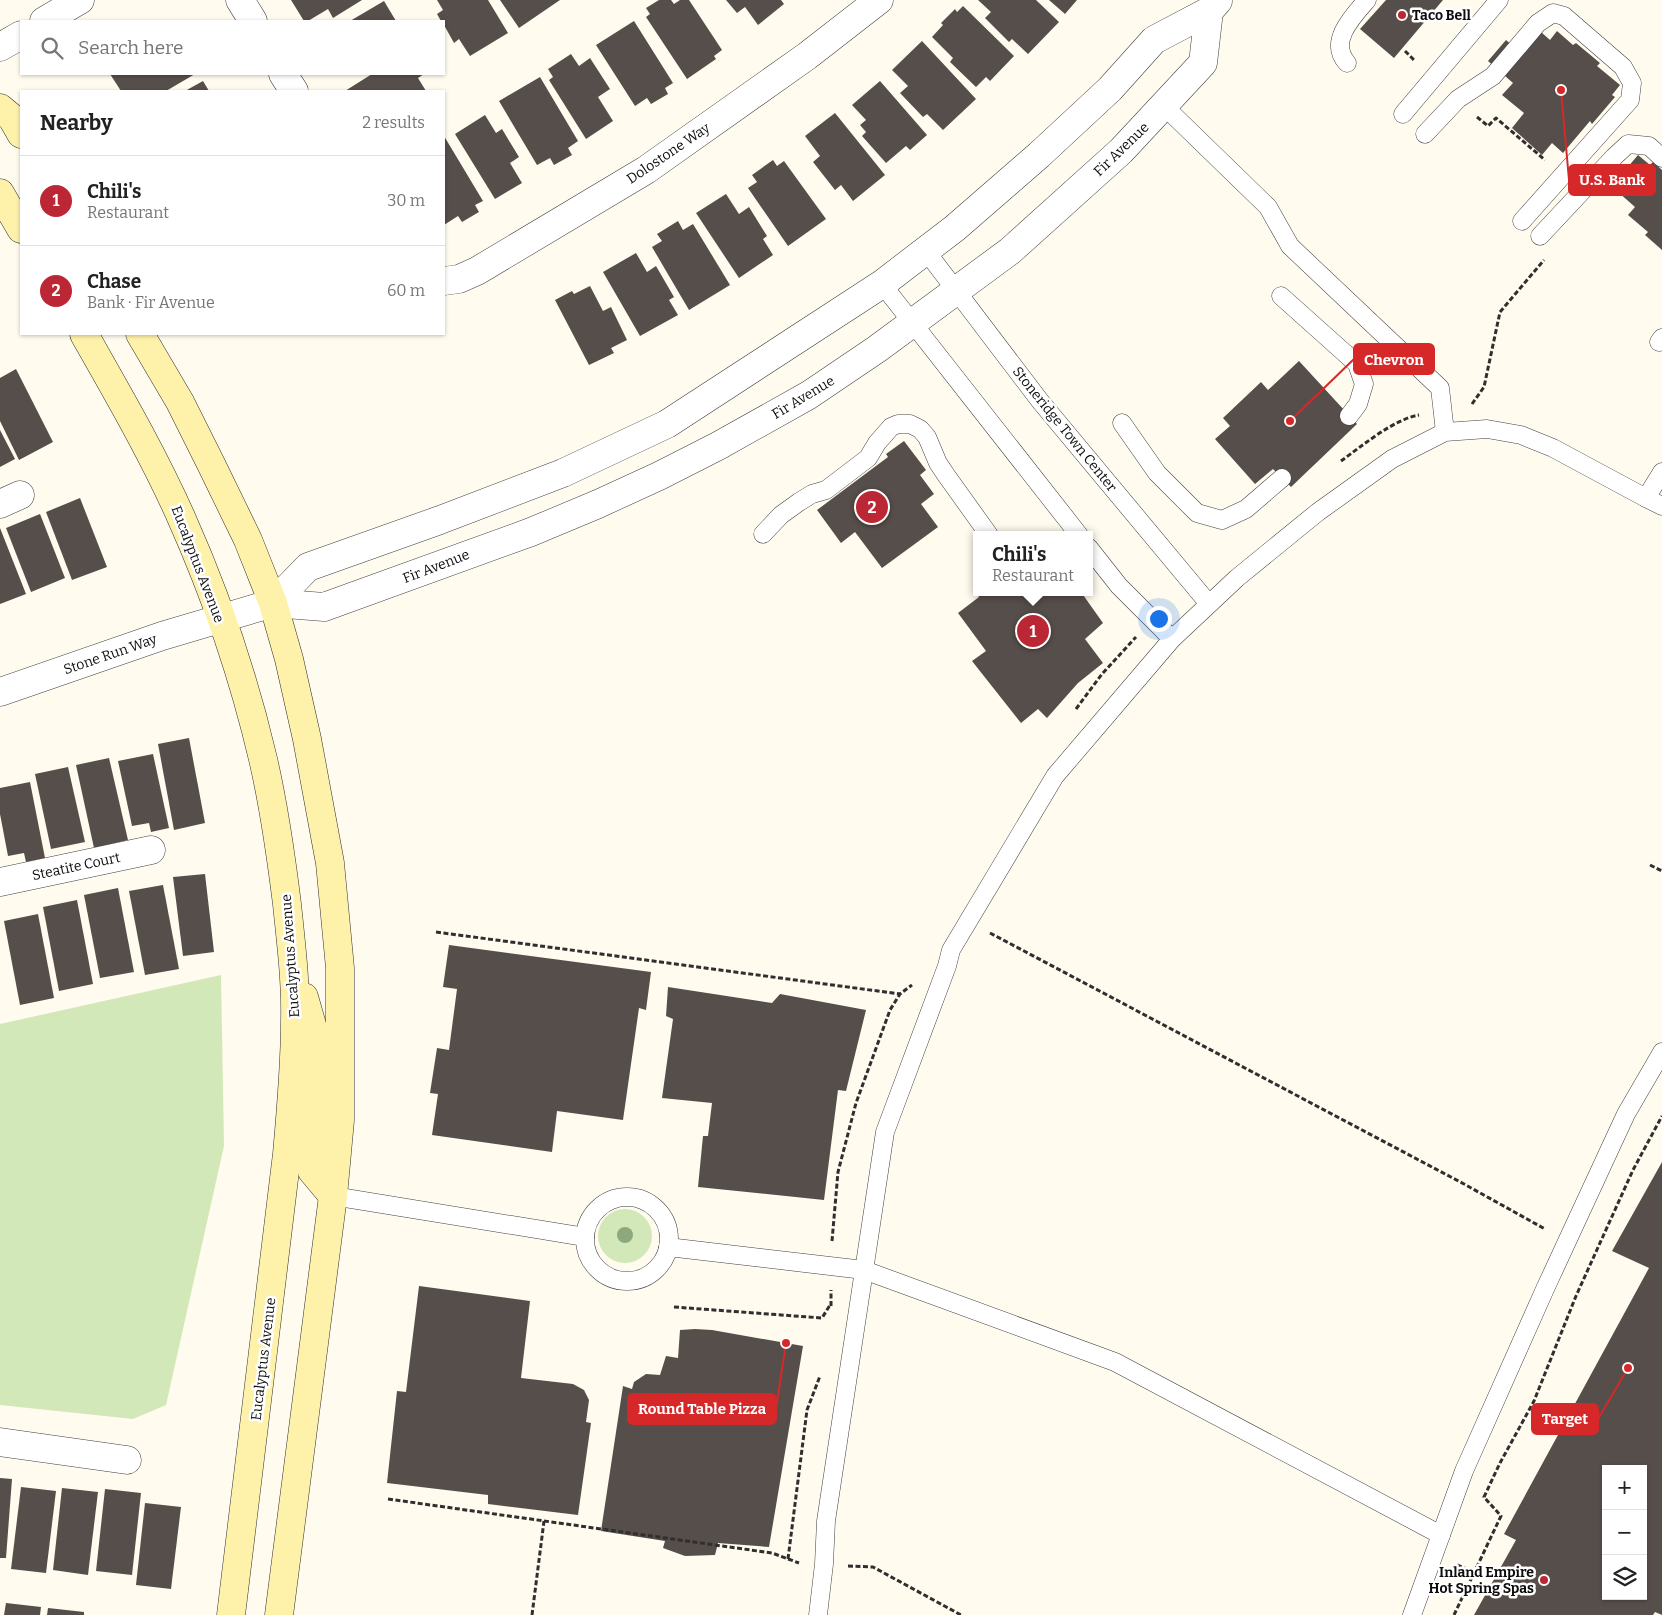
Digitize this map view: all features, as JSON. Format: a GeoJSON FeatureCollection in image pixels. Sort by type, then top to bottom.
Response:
{"type":"FeatureCollection","features":[{"type":"Feature","properties":{"kind":"main road"},"geometry":{"type":"LineString","coordinates":[[0,108],[12,118],[20,132]]}},
{"type":"Feature","properties":{"kind":"main road"},"geometry":{"type":"LineString","coordinates":[[0,193],[20,227]]}},
{"type":"Feature","properties":{"kind":"main road","name":"Eucalyptus Avenue"},"geometry":{"type":"LineString","coordinates":[[85,335],[124,404],[162,477],[201,564],[240,677],[263,759],[283,875],[292,950],[295,1020],[287,1154],[231,1615]]}},
{"type":"Feature","properties":{"kind":"main road"},"geometry":{"type":"LineString","coordinates":[[141,335],[180,402],[212,466],[248,540],[272,603],[289,659],[308,739],[330,863],[340,968],[340,1120],[333,1196],[279,1615]]}},
{"type":"Feature","properties":{"kind":"main road"},"geometry":{"type":"LineString","coordinates":[[292,950],[316,1039],[317,1067],[312,1171],[333,1196]]}},
{"type":"Feature","properties":{"kind":"street"},"geometry":{"type":"LineString","coordinates":[[46,20],[80,0]]}},
{"type":"Feature","properties":{"kind":"street"},"geometry":{"type":"LineString","coordinates":[[240,0],[252,20]]}},
{"type":"Feature","properties":{"kind":"street","name":"Dolostone Way"},"geometry":{"type":"LineString","coordinates":[[445,281],[459,280],[477,271],[646,170],[807,56],[879,0]]}},
{"type":"Feature","properties":{"kind":"street","name":"Fir Avenue"},"geometry":{"type":"LineString","coordinates":[[220,618],[272,603],[324,607],[531,532],[659,476],[718,446],[809,395],[913,323],[1010,251],[1121,151],[1203,63],[1214,6]]}},
{"type":"Feature","properties":{"kind":"street","name":"Fir Avenue"},"geometry":{"type":"LineString","coordinates":[[272,603],[308,567],[440,520],[562,473],[667,424],[882,284],[955,228],[1039,155],[1110,89],[1154,40],[1214,6]]}},
{"type":"Feature","properties":{"kind":"street"},"geometry":{"type":"LineString","coordinates":[[0,47],[20,35]]}},
{"type":"Feature","properties":{"kind":"street"},"geometry":{"type":"LineString","coordinates":[[284,75],[293,90]]}},
{"type":"Feature","properties":{"kind":"street","name":"Stone Run Way"},"geometry":{"type":"LineString","coordinates":[[0,692],[220,618]]}},
{"type":"Feature","properties":{"kind":"street","name":"Steatite Court"},"geometry":{"type":"LineString","coordinates":[[0,882],[151,850]]}},
{"type":"Feature","properties":{"kind":"street"},"geometry":{"type":"LineString","coordinates":[[0,1442],[127,1460]]}},
{"type":"Feature","properties":{"kind":"lane"},"geometry":{"type":"LineString","coordinates":[[1347,63],[1340,56],[1339,43],[1350,19],[1367,0]]}},
{"type":"Feature","properties":{"kind":"lane"},"geometry":{"type":"LineString","coordinates":[[1403,114],[1499,0]]}},
{"type":"Feature","properties":{"kind":"lane"},"geometry":{"type":"LineString","coordinates":[[1425,134],[1458,99],[1493,76],[1538,23],[1553,13],[1564,16],[1623,67],[1632,83],[1630,100],[1522,220]]}},
{"type":"Feature","properties":{"kind":"lane"},"geometry":{"type":"LineString","coordinates":[[1164,106],[1268,206],[1290,246],[1440,388],[1445,432]]}},
{"type":"Feature","properties":{"kind":"lane"},"geometry":{"type":"LineString","coordinates":[[1540,236],[1628,144],[1649,146],[1662,158]]}},
{"type":"Feature","properties":{"kind":"lane","name":"Stoneridge Town Center"},"geometry":{"type":"LineString","coordinates":[[926,250],[1040,401],[1209,604]]}},
{"type":"Feature","properties":{"kind":"lane"},"geometry":{"type":"LineString","coordinates":[[882,284],[1076,531]]}},
{"type":"Feature","properties":{"kind":"lane"},"geometry":{"type":"LineString","coordinates":[[1281,296],[1357,364],[1364,384],[1358,404],[1349,416]]}},
{"type":"Feature","properties":{"kind":"lane"},"geometry":{"type":"LineString","coordinates":[[1122,423],[1156,473],[1197,513],[1222,520],[1246,510],[1282,478]]}},
{"type":"Feature","properties":{"kind":"lane"},"geometry":{"type":"LineString","coordinates":[[763,534],[781,515],[812,494],[826,490],[868,458],[877,443],[891,428],[898,424],[910,424],[927,437],[938,463],[986,531]]}},
{"type":"Feature","properties":{"kind":"lane"},"geometry":{"type":"LineString","coordinates":[[818,1615],[824,1564],[826,1521],[886,1132],[947,966],[951,950],[1055,776],[1172,639],[1237,578],[1318,512],[1392,459],[1445,432],[1487,429],[1521,435],[1553,448],[1662,506]]}},
{"type":"Feature","properties":{"kind":"lane"},"geometry":{"type":"LineString","coordinates":[[1646,498],[1662,472]]}},
{"type":"Feature","properties":{"kind":"lane"},"geometry":{"type":"LineString","coordinates":[[1093,553],[1119,586],[1172,639]]}},
{"type":"Feature","properties":{"kind":"lane"},"geometry":{"type":"LineString","coordinates":[[1412,1615],[1464,1471],[1626,1114],[1662,1052]]}},
{"type":"Feature","properties":{"kind":"lane"},"geometry":{"type":"LineString","coordinates":[[333,1196],[585,1237]]}},
{"type":"Feature","properties":{"kind":"lane"},"geometry":{"type":"LineString","coordinates":[[618,1197],[632,1197],[645,1201],[657,1208],[665,1220],[669,1233],[668,1247],[663,1259],[654,1270],[642,1278],[629,1280],[615,1279],[603,1273],[593,1263],[587,1250],[585,1237],[588,1223],[595,1211],[606,1202],[618,1197]]}},
{"type":"Feature","properties":{"kind":"lane"},"geometry":{"type":"LineString","coordinates":[[668,1247],[864,1270],[1115,1362],[1441,1535]]}},
{"type":"Feature","properties":{"kind":"path"},"geometry":{"type":"LineString","coordinates":[[1405,52],[1434,77]]}},
{"type":"Feature","properties":{"kind":"path"},"geometry":{"type":"LineString","coordinates":[[1458,99],[1488,126],[1496,118],[1549,162],[1541,172],[1555,184]]}},
{"type":"Feature","properties":{"kind":"path"},"geometry":{"type":"LineString","coordinates":[[1336,465],[1379,434],[1411,416],[1471,405],[1484,387],[1500,312],[1548,256]]}},
{"type":"Feature","properties":{"kind":"path"},"geometry":{"type":"LineString","coordinates":[[1075,710],[1102,674],[1153,620]]}},
{"type":"Feature","properties":{"kind":"path"},"geometry":{"type":"LineString","coordinates":[[1650,864],[1662,872]]}},
{"type":"Feature","properties":{"kind":"path"},"geometry":{"type":"LineString","coordinates":[[968,921],[1594,1255]]}},
{"type":"Feature","properties":{"kind":"path"},"geometry":{"type":"LineString","coordinates":[[436,932],[900,994]]}},
{"type":"Feature","properties":{"kind":"path"},"geometry":{"type":"LineString","coordinates":[[830,1312],[832,1230],[838,1172],[856,1103],[890,1010],[900,994],[916,982]]}},
{"type":"Feature","properties":{"kind":"path"},"geometry":{"type":"LineString","coordinates":[[1454,1615],[1501,1516],[1484,1497],[1500,1463],[1534,1401],[1594,1255],[1633,1170],[1662,1116]]}},
{"type":"Feature","properties":{"kind":"path"},"geometry":{"type":"LineString","coordinates":[[831,1303],[860,1304]]}},
{"type":"Feature","properties":{"kind":"path"},"geometry":{"type":"LineString","coordinates":[[674,1306],[822,1318],[831,1303]]}},
{"type":"Feature","properties":{"kind":"path"},"geometry":{"type":"LineString","coordinates":[[788,1559],[807,1410],[823,1370]]}},
{"type":"Feature","properties":{"kind":"path"},"geometry":{"type":"LineString","coordinates":[[388,1500],[772,1553],[799,1564],[873,1567],[961,1615]]}},
{"type":"Feature","properties":{"kind":"path"},"geometry":{"type":"LineString","coordinates":[[532,1615],[544,1521]]}},
{"type":"Feature","properties":{"kind":"path"},"geometry":{"type":"LineString","coordinates":[[1433,1555],[1474,1572]]}},
{"type":"Feature","properties":{"kind":"green space"},"geometry":{"type":"Polygon","coordinates":[[[221,975],[224,1146],[166,1405],[133,1419],[0,1405],[0,1024],[221,975]]]}},
{"type":"Feature","properties":{"kind":"green space"},"geometry":{"type":"Polygon","coordinates":[[[620,1209],[630,1209],[640,1213],[648,1221],[652,1236],[648,1251],[640,1259],[630,1263],[620,1263],[610,1259],[602,1251],[598,1241],[598,1231],[602,1221],[610,1213],[620,1209]]]}},
{"type":"Feature","properties":{"kind":"building"},"geometry":{"type":"Polygon","coordinates":[[[291,0],[362,0],[333,18],[328,9],[310,20],[303,20],[291,0]]]}},
{"type":"Feature","properties":{"kind":"building"},"geometry":{"type":"Polygon","coordinates":[[[437,0],[488,0],[508,33],[470,56],[459,39],[454,43],[445,27],[445,20],[440,20],[437,14],[443,10],[437,0]]]}},
{"type":"Feature","properties":{"kind":"building"},"geometry":{"type":"Polygon","coordinates":[[[500,0],[560,0],[519,28],[500,0]]]}},
{"type":"Feature","properties":{"kind":"building"},"geometry":{"type":"Polygon","coordinates":[[[659,0],[671,0],[674,4],[680,0],[689,0],[722,50],[714,56],[716,59],[687,79],[646,17],[650,14],[646,8],[659,0]]]}},
{"type":"Feature","properties":{"kind":"building"},"geometry":{"type":"Polygon","coordinates":[[[726,0],[781,0],[784,4],[758,25],[745,7],[737,13],[726,0]]]}},
{"type":"Feature","properties":{"kind":"building"},"geometry":{"type":"Polygon","coordinates":[[[978,0],[1036,0],[1059,22],[1028,54],[1012,39],[1009,42],[985,18],[991,12],[978,0]]]}},
{"type":"Feature","properties":{"kind":"building"},"geometry":{"type":"Polygon","coordinates":[[[1049,0],[1077,0],[1065,14],[1049,0]]]}},
{"type":"Feature","properties":{"kind":"building","name":"Taco Bell"},"geometry":{"type":"Polygon","coordinates":[[[1386,0],[1443,0],[1394,58],[1360,29],[1386,0]]]}},
{"type":"Feature","properties":{"kind":"building"},"geometry":{"type":"Polygon","coordinates":[[[384,1],[395,20],[352,20],[384,1]]]}},
{"type":"Feature","properties":{"kind":"building"},"geometry":{"type":"Polygon","coordinates":[[[963,6],[1014,56],[990,81],[986,77],[976,87],[950,62],[953,58],[932,37],[943,25],[941,23],[955,9],[957,12],[963,6]]]}},
{"type":"Feature","properties":{"kind":"building"},"geometry":{"type":"Polygon","coordinates":[[[634,21],[673,83],[665,88],[668,94],[651,104],[647,98],[635,106],[596,45],[634,21]]]}},
{"type":"Feature","properties":{"kind":"building"},"geometry":{"type":"Polygon","coordinates":[[[1557,31],[1573,45],[1576,43],[1600,63],[1597,66],[1620,85],[1612,95],[1615,97],[1592,124],[1590,121],[1563,153],[1552,143],[1542,155],[1512,128],[1524,113],[1502,95],[1513,83],[1488,61],[1506,40],[1522,54],[1541,32],[1550,40],[1557,31]]]}},
{"type":"Feature","properties":{"kind":"building"},"geometry":{"type":"Polygon","coordinates":[[[922,41],[976,99],[943,130],[927,114],[923,117],[900,93],[908,86],[892,70],[922,41]]]}},
{"type":"Feature","properties":{"kind":"building"},"geometry":{"type":"Polygon","coordinates":[[[571,54],[579,66],[590,58],[610,89],[598,97],[613,121],[586,139],[549,80],[553,77],[548,69],[571,54]]]}},
{"type":"Feature","properties":{"kind":"building"},"geometry":{"type":"Polygon","coordinates":[[[111,75],[193,75],[168,90],[120,90],[111,75]]]}},
{"type":"Feature","properties":{"kind":"building"},"geometry":{"type":"Polygon","coordinates":[[[370,75],[422,75],[418,78],[425,90],[347,90],[370,75]]]}},
{"type":"Feature","properties":{"kind":"building"},"geometry":{"type":"Polygon","coordinates":[[[540,77],[578,141],[568,148],[572,155],[554,165],[550,158],[537,165],[499,101],[540,77]]]}},
{"type":"Feature","properties":{"kind":"building"},"geometry":{"type":"Polygon","coordinates":[[[203,81],[208,90],[187,90],[203,81]]]}},
{"type":"Feature","properties":{"kind":"building"},"geometry":{"type":"Polygon","coordinates":[[[880,81],[927,135],[910,150],[906,146],[886,163],[862,136],[866,132],[860,125],[866,120],[852,105],[880,81]]]}},
{"type":"Feature","properties":{"kind":"building"},"geometry":{"type":"Polygon","coordinates":[[[835,113],[885,175],[853,201],[841,185],[835,190],[813,162],[820,156],[805,136],[835,113]]]}},
{"type":"Feature","properties":{"kind":"building"},"geometry":{"type":"Polygon","coordinates":[[[485,115],[496,133],[502,129],[519,157],[510,163],[522,183],[495,199],[455,134],[485,115]]]}},
{"type":"Feature","properties":{"kind":"building"},"geometry":{"type":"Polygon","coordinates":[[[445,138],[483,201],[475,205],[479,212],[462,222],[458,216],[445,224],[445,138]]]}},
{"type":"Feature","properties":{"kind":"building"},"geometry":{"type":"Polygon","coordinates":[[[1638,155],[1650,165],[1653,162],[1662,170],[1662,250],[1645,235],[1648,232],[1628,215],[1635,207],[1618,192],[1616,194],[1610,188],[1638,155]]]}},
{"type":"Feature","properties":{"kind":"building"},"geometry":{"type":"Polygon","coordinates":[[[773,160],[777,166],[784,161],[826,219],[788,246],[748,188],[757,182],[752,175],[773,160]]]}},
{"type":"Feature","properties":{"kind":"building"},"geometry":{"type":"Polygon","coordinates":[[[726,194],[739,214],[749,207],[767,236],[763,239],[773,255],[739,278],[696,213],[726,194]]]}},
{"type":"Feature","properties":{"kind":"building"},"geometry":{"type":"Polygon","coordinates":[[[678,221],[683,230],[693,224],[730,285],[689,310],[652,247],[662,241],[657,234],[678,221]]]}},
{"type":"Feature","properties":{"kind":"building"},"geometry":{"type":"Polygon","coordinates":[[[636,253],[647,272],[656,266],[674,297],[669,300],[678,315],[640,336],[603,272],[636,253]]]}},
{"type":"Feature","properties":{"kind":"building"},"geometry":{"type":"Polygon","coordinates":[[[590,286],[603,311],[611,307],[627,340],[611,348],[614,353],[589,365],[555,300],[572,291],[574,294],[590,286]]]}},
{"type":"Feature","properties":{"kind":"building"},"geometry":{"type":"Polygon","coordinates":[[[1299,361],[1357,424],[1291,487],[1273,469],[1255,484],[1215,439],[1230,426],[1223,418],[1261,382],[1268,390],[1299,361]]]}},
{"type":"Feature","properties":{"kind":"building"},"geometry":{"type":"Polygon","coordinates":[[[16,369],[53,442],[19,460],[0,421],[0,378],[16,369]]]}},
{"type":"Feature","properties":{"kind":"building"},"geometry":{"type":"Polygon","coordinates":[[[0,430],[15,459],[0,467],[0,430]]]}},
{"type":"Feature","properties":{"kind":"building"},"geometry":{"type":"Polygon","coordinates":[[[904,441],[926,470],[920,475],[934,494],[921,504],[938,527],[882,568],[855,532],[841,543],[817,510],[888,457],[886,454],[904,441]]]}},
{"type":"Feature","properties":{"kind":"building"},"geometry":{"type":"Polygon","coordinates":[[[80,498],[107,567],[72,580],[46,512],[80,498]]]}},
{"type":"Feature","properties":{"kind":"building"},"geometry":{"type":"Polygon","coordinates":[[[40,514],[65,578],[31,592],[6,528],[40,514]]]}},
{"type":"Feature","properties":{"kind":"building"},"geometry":{"type":"Polygon","coordinates":[[[0,528],[26,594],[0,604],[0,528]]]}},
{"type":"Feature","properties":{"kind":"building"},"geometry":{"type":"Polygon","coordinates":[[[1084,596],[1103,623],[1085,639],[1103,663],[1078,683],[1047,718],[1038,709],[1021,723],[972,661],[986,651],[958,613],[979,597],[1084,596]]]}},
{"type":"Feature","properties":{"kind":"building"},"geometry":{"type":"Polygon","coordinates":[[[189,738],[205,823],[174,830],[158,744],[189,738]]]}},
{"type":"Feature","properties":{"kind":"building"},"geometry":{"type":"Polygon","coordinates":[[[153,754],[169,828],[151,832],[149,823],[132,826],[118,761],[153,754]]]}},
{"type":"Feature","properties":{"kind":"building"},"geometry":{"type":"Polygon","coordinates":[[[109,758],[128,840],[94,848],[76,765],[109,758]]]}},
{"type":"Feature","properties":{"kind":"building"},"geometry":{"type":"Polygon","coordinates":[[[68,767],[85,842],[51,849],[35,774],[68,767]]]}},
{"type":"Feature","properties":{"kind":"building"},"geometry":{"type":"Polygon","coordinates":[[[30,782],[45,858],[26,862],[24,853],[8,856],[0,814],[0,788],[30,782]]]}},
{"type":"Feature","properties":{"kind":"building"},"geometry":{"type":"Polygon","coordinates":[[[205,874],[214,952],[183,956],[173,877],[205,874]]]}},
{"type":"Feature","properties":{"kind":"building"},"geometry":{"type":"Polygon","coordinates":[[[163,885],[179,969],[145,975],[129,891],[163,885]]]}},
{"type":"Feature","properties":{"kind":"building"},"geometry":{"type":"Polygon","coordinates":[[[118,888],[134,972],[100,978],[84,895],[118,888]]]}},
{"type":"Feature","properties":{"kind":"building"},"geometry":{"type":"Polygon","coordinates":[[[77,900],[93,984],[59,991],[43,907],[77,900]]]}},
{"type":"Feature","properties":{"kind":"building"},"geometry":{"type":"Polygon","coordinates":[[[38,914],[54,998],[20,1005],[4,921],[38,914]]]}},
{"type":"Feature","properties":{"kind":"building"},"geometry":{"type":"Polygon","coordinates":[[[449,945],[651,972],[646,1010],[639,1008],[623,1120],[557,1111],[552,1152],[432,1135],[438,1094],[430,1093],[437,1048],[449,1050],[457,989],[443,987],[449,945]]]}},
{"type":"Feature","properties":{"kind":"building"},"geometry":{"type":"Polygon","coordinates":[[[668,987],[772,1003],[780,994],[866,1010],[846,1091],[838,1090],[824,1200],[698,1187],[703,1136],[708,1136],[712,1103],[662,1098],[673,1019],[666,1016],[668,987]]]}},
{"type":"Feature","properties":{"kind":"building"},"geometry":{"type":"Polygon","coordinates":[[[1662,1162],[1662,1615],[1655,1612],[1653,1615],[1474,1615],[1516,1540],[1504,1534],[1649,1268],[1612,1251],[1662,1162]]]}},
{"type":"Feature","properties":{"kind":"building"},"geometry":{"type":"Polygon","coordinates":[[[419,1286],[530,1301],[521,1378],[573,1384],[584,1390],[589,1400],[586,1422],[591,1423],[578,1515],[488,1504],[488,1495],[387,1483],[397,1391],[406,1392],[419,1286]]]}},
{"type":"Feature","properties":{"kind":"building"},"geometry":{"type":"Polygon","coordinates":[[[680,1330],[712,1330],[803,1346],[769,1547],[718,1543],[715,1555],[685,1556],[663,1548],[665,1541],[601,1531],[623,1386],[632,1389],[634,1382],[646,1374],[660,1375],[666,1356],[678,1358],[680,1330]]]}},
{"type":"Feature","properties":{"kind":"building"},"geometry":{"type":"Polygon","coordinates":[[[0,1478],[12,1479],[6,1558],[0,1558],[0,1478]]]}},
{"type":"Feature","properties":{"kind":"building"},"geometry":{"type":"Polygon","coordinates":[[[21,1487],[56,1491],[46,1573],[11,1569],[21,1487]]]}},
{"type":"Feature","properties":{"kind":"building"},"geometry":{"type":"Polygon","coordinates":[[[62,1488],[98,1492],[88,1575],[53,1570],[62,1488]]]}},
{"type":"Feature","properties":{"kind":"building"},"geometry":{"type":"Polygon","coordinates":[[[105,1489],[141,1493],[132,1575],[96,1571],[105,1489]]]}},
{"type":"Feature","properties":{"kind":"building"},"geometry":{"type":"Polygon","coordinates":[[[145,1503],[181,1507],[171,1589],[136,1585],[145,1503]]]}},
{"type":"Feature","properties":{"kind":"building"},"geometry":{"type":"Polygon","coordinates":[[[6,1603],[41,1607],[40,1615],[4,1615],[6,1603]]]}},
{"type":"Feature","properties":{"kind":"building"},"geometry":{"type":"Polygon","coordinates":[[[48,1608],[84,1612],[84,1615],[47,1615],[48,1608]]]}},
{"type":"Feature","properties":{"kind":"place","name":"Taco Bell"},"geometry":{"type":"Point","coordinates":[1402,15]}},
{"type":"Feature","properties":{"kind":"place","name":"U.S. Bank"},"geometry":{"type":"Point","coordinates":[1561,90]}},
{"type":"Feature","properties":{"kind":"place","name":"Chevron"},"geometry":{"type":"Point","coordinates":[1290,421]}},
{"type":"Feature","properties":{"kind":"place","name":"Chase"},"geometry":{"type":"Point","coordinates":[872,507]}},
{"type":"Feature","properties":{"kind":"place","name":"Chili's"},"geometry":{"type":"Point","coordinates":[1033,631]}},
{"type":"Feature","properties":{"kind":"place","name":"Round Table Pizza"},"geometry":{"type":"Point","coordinates":[786,1343]}},
{"type":"Feature","properties":{"kind":"place","name":"Target"},"geometry":{"type":"Point","coordinates":[1628,1368]}},
{"type":"Feature","properties":{"kind":"place","name":"Inland Empire Hot Spring Spas"},"geometry":{"type":"Point","coordinates":[1544,1580]}}]}
